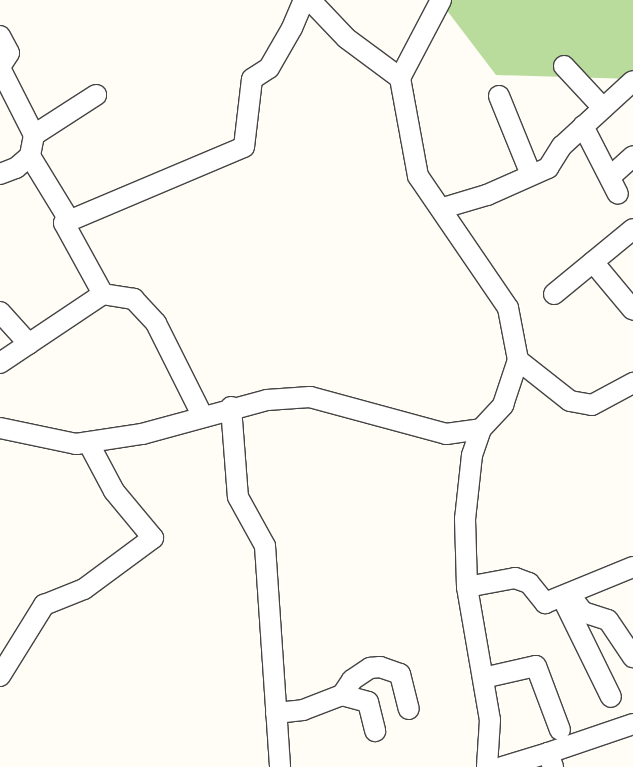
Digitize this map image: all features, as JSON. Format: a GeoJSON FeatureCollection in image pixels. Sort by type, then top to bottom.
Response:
{"type":"FeatureCollection","features":[{"type":"Feature","properties":{"kind":"street"},"geometry":{"type":"LineString","coordinates":[[103,294],[64,223],[244,147],[252,79],[268,68],[292,28],[304,0]]}},
{"type":"Feature","properties":{"kind":"street"},"geometry":{"type":"LineString","coordinates":[[310,0],[346,38],[400,78]]}},
{"type":"Feature","properties":{"kind":"street"},"geometry":{"type":"LineString","coordinates":[[441,0],[400,78],[418,176],[443,208],[470,254],[508,308],[518,360],[503,405],[481,429],[472,455],[465,519],[467,587],[490,720],[487,767]]}},
{"type":"Feature","properties":{"kind":"street"},"geometry":{"type":"LineString","coordinates":[[0,36],[9,53],[0,68],[34,135],[30,156],[16,168],[0,174]]}},
{"type":"Feature","properties":{"kind":"street"},"geometry":{"type":"LineString","coordinates":[[564,66],[603,108]]}},
{"type":"Feature","properties":{"kind":"street"},"geometry":{"type":"LineString","coordinates":[[443,208],[487,194],[548,168],[562,146],[633,81]]}},
{"type":"Feature","properties":{"kind":"street"},"geometry":{"type":"LineString","coordinates":[[34,135],[96,95]]}},
{"type":"Feature","properties":{"kind":"street"},"geometry":{"type":"LineString","coordinates":[[499,96],[531,175]]}},
{"type":"Feature","properties":{"kind":"street"},"geometry":{"type":"LineString","coordinates":[[583,126],[614,186],[633,156]]}},
{"type":"Feature","properties":{"kind":"street"},"geometry":{"type":"LineString","coordinates":[[30,156],[69,220]]}},
{"type":"Feature","properties":{"kind":"street"},"geometry":{"type":"LineString","coordinates":[[554,294],[633,229]]}},
{"type":"Feature","properties":{"kind":"street"},"geometry":{"type":"LineString","coordinates":[[593,262],[633,310]]}},
{"type":"Feature","properties":{"kind":"street"},"geometry":{"type":"LineString","coordinates":[[0,363],[103,294],[134,299],[156,323],[202,415]]}},
{"type":"Feature","properties":{"kind":"street"},"geometry":{"type":"LineString","coordinates":[[0,312],[29,344]]}},
{"type":"Feature","properties":{"kind":"street"},"geometry":{"type":"LineString","coordinates":[[518,360],[570,401],[592,405],[633,383]]}},
{"type":"Feature","properties":{"kind":"street"},"geometry":{"type":"LineString","coordinates":[[0,428],[76,444],[142,434],[202,415],[267,400],[310,397],[446,434],[481,429]]}},
{"type":"Feature","properties":{"kind":"street"},"geometry":{"type":"LineString","coordinates":[[231,408],[238,497],[265,546],[280,767]]}},
{"type":"Feature","properties":{"kind":"street"},"geometry":{"type":"LineString","coordinates":[[0,676],[44,605],[84,589],[153,538],[114,491],[88,442]]}},
{"type":"Feature","properties":{"kind":"street"},"geometry":{"type":"LineString","coordinates":[[467,587],[515,578],[529,583],[545,603],[633,567]]}},
{"type":"Feature","properties":{"kind":"street"},"geometry":{"type":"LineString","coordinates":[[566,596],[582,612],[608,620],[633,657]]}},
{"type":"Feature","properties":{"kind":"street"},"geometry":{"type":"LineString","coordinates":[[566,596],[612,697]]}},
{"type":"Feature","properties":{"kind":"street"},"geometry":{"type":"LineString","coordinates":[[276,713],[303,710],[342,695],[352,680],[370,668],[380,666],[400,674],[409,709]]}},
{"type":"Feature","properties":{"kind":"street"},"geometry":{"type":"LineString","coordinates":[[483,678],[536,666],[560,730]]}},
{"type":"Feature","properties":{"kind":"street"},"geometry":{"type":"LineString","coordinates":[[342,695],[368,702],[375,731]]}},
{"type":"Feature","properties":{"kind":"street"},"geometry":{"type":"LineString","coordinates":[[502,767],[550,760],[633,724]]}},
{"type":"Feature","properties":{"kind":"green space"},"geometry":{"type":"Polygon","coordinates":[[[439,0],[633,0],[633,79],[496,75],[439,0]]]}}]}
